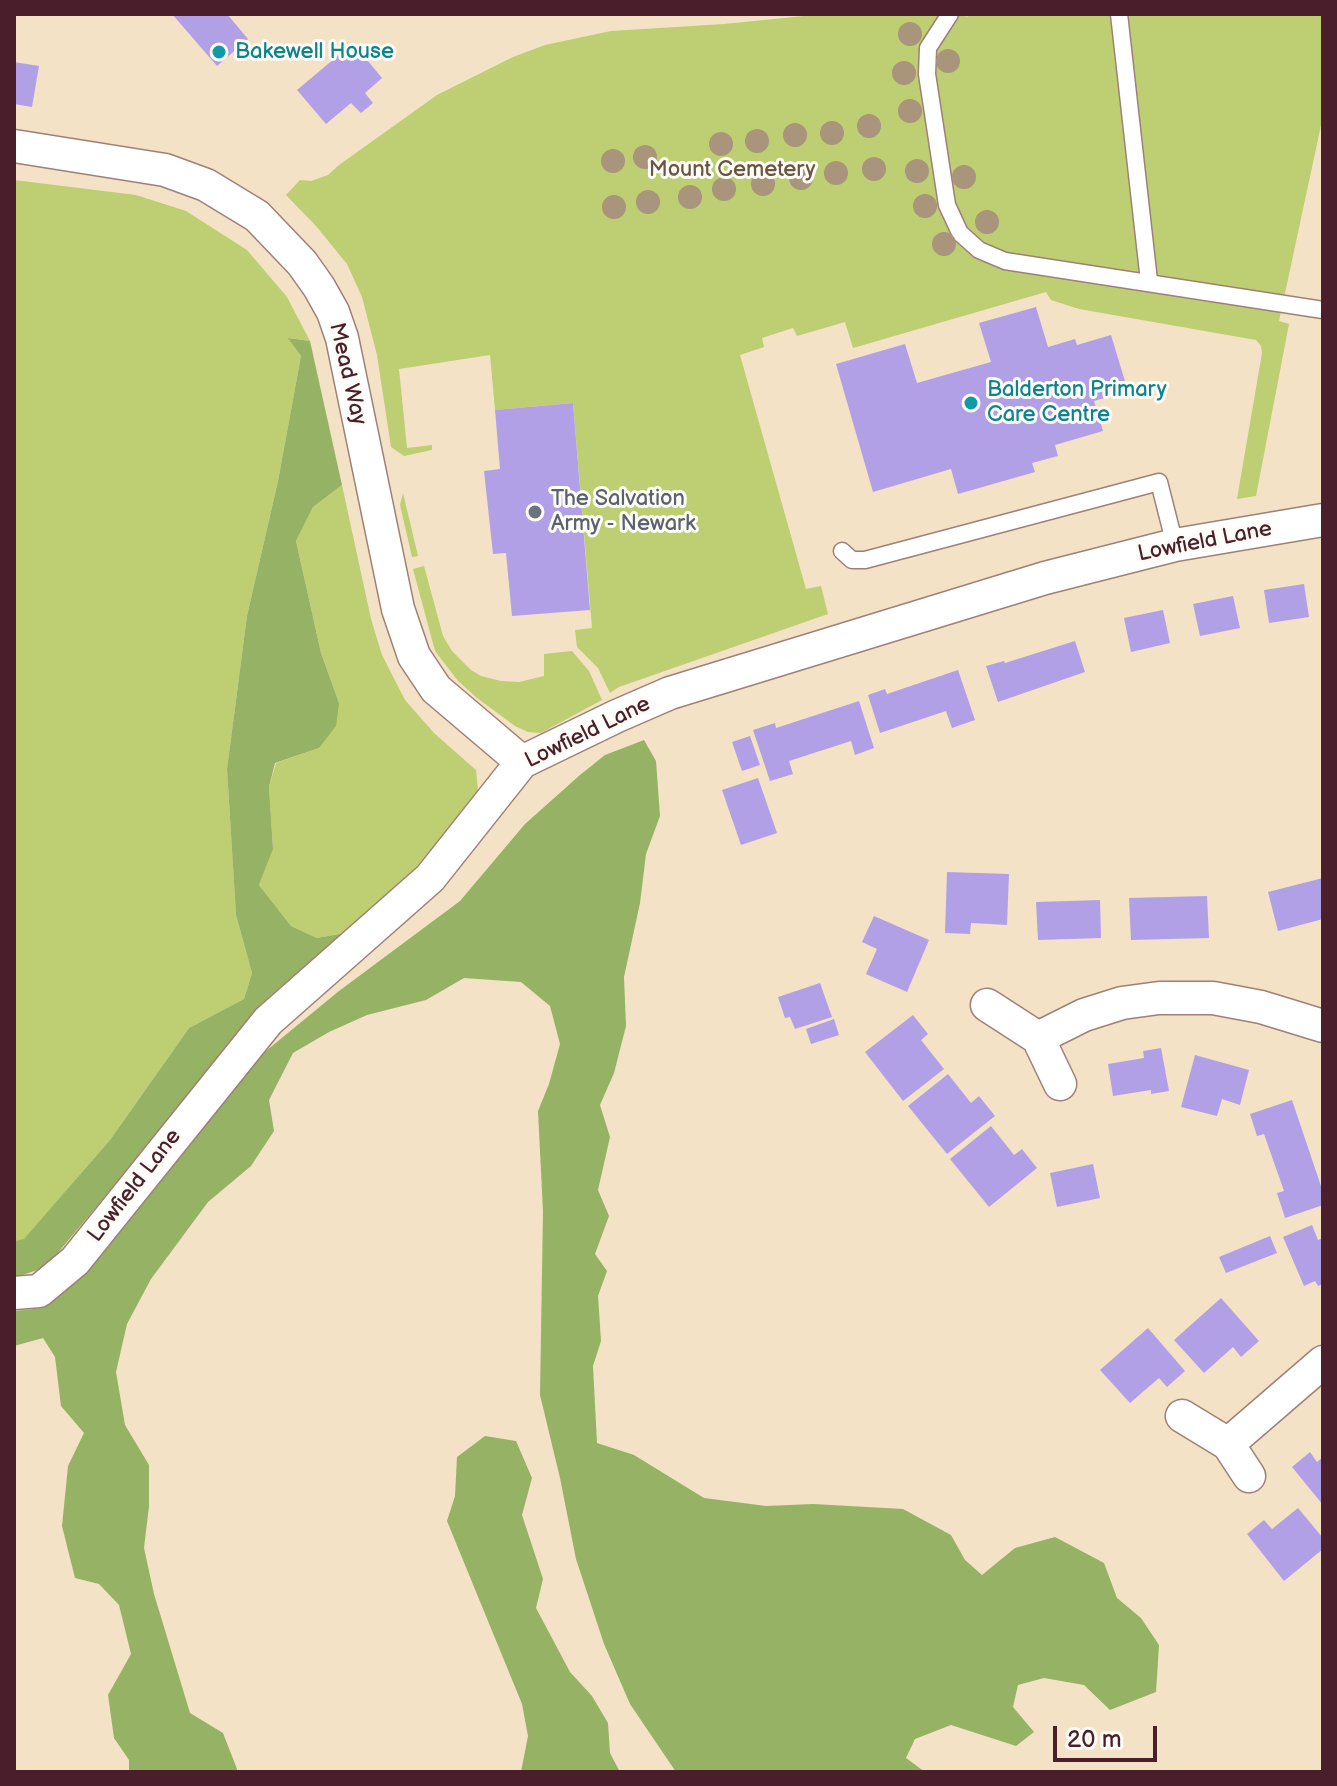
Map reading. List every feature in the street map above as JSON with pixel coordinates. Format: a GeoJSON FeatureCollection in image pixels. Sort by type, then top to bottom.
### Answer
{"type":"FeatureCollection","features":[{"type":"Feature","properties":{"kind":"street","name":"Mead Way"},"geometry":{"type":"LineString","coordinates":[[14,146],[165,170],[206,185],[257,216],[302,263],[326,299],[342,338],[398,609],[414,656],[436,689],[522,762]]}},
{"type":"Feature","properties":{"kind":"street","name":"Lowfield Lane"},"geometry":{"type":"LineString","coordinates":[[14,1293],[39,1291],[75,1261],[268,1021],[430,878],[522,762],[670,693],[1045,578],[1175,545],[1323,520]]}},
{"type":"Feature","properties":{"kind":"street"},"geometry":{"type":"LineString","coordinates":[[1038,1038],[1084,1015],[1122,1003],[1159,998],[1213,998],[1261,1007],[1323,1026]]}},
{"type":"Feature","properties":{"kind":"street"},"geometry":{"type":"LineString","coordinates":[[987,1005],[1038,1038],[1060,1084]]}},
{"type":"Feature","properties":{"kind":"street"},"geometry":{"type":"LineString","coordinates":[[1228,1444],[1323,1362]]}},
{"type":"Feature","properties":{"kind":"street"},"geometry":{"type":"LineString","coordinates":[[1182,1416],[1228,1444],[1249,1476]]}},
{"type":"Feature","properties":{"kind":"lane"},"geometry":{"type":"LineString","coordinates":[[950,14],[928,48],[927,74],[947,205],[960,233],[979,250],[1005,261],[1323,310]]}},
{"type":"Feature","properties":{"kind":"lane"},"geometry":{"type":"LineString","coordinates":[[1119,14],[1149,281]]}},
{"type":"Feature","properties":{"kind":"lane"},"geometry":{"type":"LineString","coordinates":[[842,551],[852,560],[865,560],[1159,482],[1175,545]]}},
{"type":"Feature","properties":{"kind":"green space","name":"Mount Cemetery"},"geometry":{"type":"Polygon","coordinates":[[[824,14],[963,14],[967,17],[968,14],[1323,14],[1323,116],[1279,321],[1289,324],[1256,496],[1237,499],[1262,353],[1256,340],[1079,309],[1051,300],[1046,292],[853,348],[845,322],[797,336],[793,328],[762,338],[764,347],[740,355],[806,589],[821,586],[828,614],[619,687],[610,693],[598,668],[577,647],[575,630],[592,628],[573,403],[495,410],[490,355],[399,369],[407,448],[432,445],[432,450],[404,456],[391,447],[377,355],[362,297],[347,264],[286,195],[300,180],[311,181],[328,175],[437,95],[513,57],[545,45],[611,31],[824,14]]]}},
{"type":"Feature","properties":{"kind":"green space"},"geometry":{"type":"Polygon","coordinates":[[[14,180],[136,195],[186,211],[247,250],[287,297],[310,341],[289,338],[301,356],[278,481],[247,616],[227,769],[236,915],[252,973],[244,999],[189,1028],[110,1140],[24,1240],[14,1241],[14,180]]]}},
{"type":"Feature","properties":{"kind":"green space"},"geometry":{"type":"Polygon","coordinates":[[[288,338],[310,341],[342,485],[313,507],[296,541],[321,653],[339,703],[336,726],[319,748],[275,763],[269,787],[273,849],[259,885],[291,926],[317,938],[356,931],[253,1019],[46,1267],[14,1278],[14,1241],[24,1239],[110,1140],[189,1028],[244,999],[252,973],[236,915],[227,769],[247,616],[278,481],[301,356],[288,338]]]}},
{"type":"Feature","properties":{"kind":"green space"},"geometry":{"type":"Polygon","coordinates":[[[342,485],[371,619],[382,655],[405,700],[434,733],[476,770],[478,790],[424,859],[356,931],[317,938],[291,926],[259,885],[273,848],[269,787],[276,763],[319,748],[339,703],[321,653],[296,541],[313,507],[342,485]]]}},
{"type":"Feature","properties":{"kind":"green space"},"geometry":{"type":"Polygon","coordinates":[[[403,493],[418,556],[412,557],[400,505],[403,493]]]}},
{"type":"Feature","properties":{"kind":"green space"},"geometry":{"type":"Polygon","coordinates":[[[424,566],[443,636],[452,651],[471,670],[501,681],[519,682],[544,676],[544,654],[572,651],[589,671],[602,700],[541,733],[528,732],[515,726],[477,698],[458,681],[435,651],[413,569],[424,566]]]}},
{"type":"Feature","properties":{"kind":"green space"},"geometry":{"type":"Polygon","coordinates":[[[644,740],[656,761],[660,816],[646,854],[640,903],[624,977],[626,1026],[614,1073],[600,1105],[610,1137],[598,1190],[609,1216],[595,1254],[607,1271],[598,1296],[601,1341],[593,1366],[597,1443],[634,1455],[704,1498],[766,1506],[813,1504],[903,1509],[951,1535],[965,1560],[982,1575],[1015,1548],[1055,1537],[1104,1563],[1117,1598],[1141,1618],[1159,1645],[1156,1692],[1110,1710],[1084,1685],[1044,1678],[1018,1685],[1013,1707],[1034,1732],[1016,1746],[951,1725],[915,1739],[906,1758],[925,1772],[676,1772],[630,1704],[604,1644],[576,1559],[540,1395],[543,1211],[538,1111],[560,1044],[550,1006],[521,982],[464,978],[426,1000],[367,1015],[293,1053],[269,1100],[274,1131],[251,1166],[208,1202],[151,1279],[127,1324],[116,1372],[125,1425],[149,1465],[149,1506],[144,1548],[154,1594],[190,1713],[223,1733],[237,1769],[237,1772],[129,1772],[129,1760],[114,1738],[108,1695],[131,1654],[119,1605],[99,1584],[75,1578],[62,1526],[68,1466],[84,1433],[61,1406],[55,1357],[43,1338],[14,1346],[14,1311],[42,1308],[73,1282],[255,1060],[339,991],[460,901],[525,824],[580,775],[605,755],[644,740]]]}},
{"type":"Feature","properties":{"kind":"green space"},"geometry":{"type":"Polygon","coordinates":[[[485,1436],[516,1441],[532,1478],[522,1515],[543,1579],[536,1608],[570,1672],[592,1696],[608,1723],[610,1753],[620,1772],[521,1772],[528,1736],[522,1704],[447,1521],[455,1496],[457,1457],[485,1436]]]}},
{"type":"Feature","properties":{"kind":"building","name":"Bakewell House"},"geometry":{"type":"Polygon","coordinates":[[[172,14],[227,14],[248,39],[217,66],[172,14]]]}},
{"type":"Feature","properties":{"kind":"building"},"geometry":{"type":"Polygon","coordinates":[[[353,43],[382,78],[365,93],[373,103],[361,113],[351,103],[326,124],[297,90],[353,43]]]}},
{"type":"Feature","properties":{"kind":"building"},"geometry":{"type":"Polygon","coordinates":[[[14,62],[39,66],[32,107],[14,104],[14,62]]]}},
{"type":"Feature","properties":{"kind":"building","name":"Balderton Primary Care Centre"},"geometry":{"type":"Polygon","coordinates":[[[1036,307],[1048,347],[1075,339],[1077,345],[1111,335],[1128,391],[1094,401],[1103,431],[1055,445],[1058,456],[1032,463],[1035,472],[958,494],[951,469],[873,492],[836,364],[905,344],[917,383],[991,362],[979,323],[1036,307]]]}},
{"type":"Feature","properties":{"kind":"building","name":"The Salvation Army - Newark"},"geometry":{"type":"Polygon","coordinates":[[[573,403],[590,610],[512,616],[506,553],[493,554],[484,471],[500,469],[495,410],[573,403]]]}},
{"type":"Feature","properties":{"kind":"building"},"geometry":{"type":"Polygon","coordinates":[[[1304,584],[1309,617],[1269,623],[1264,590],[1304,584]]]}},
{"type":"Feature","properties":{"kind":"building"},"geometry":{"type":"Polygon","coordinates":[[[1233,596],[1240,628],[1200,636],[1193,604],[1233,596]]]}},
{"type":"Feature","properties":{"kind":"building"},"geometry":{"type":"Polygon","coordinates":[[[1163,610],[1170,643],[1131,652],[1124,618],[1163,610]]]}},
{"type":"Feature","properties":{"kind":"building"},"geometry":{"type":"Polygon","coordinates":[[[1075,641],[1085,672],[998,702],[986,666],[1075,641]]]}},
{"type":"Feature","properties":{"kind":"building"},"geometry":{"type":"Polygon","coordinates":[[[958,670],[975,720],[952,728],[946,711],[880,733],[868,695],[885,689],[887,694],[958,670]]]}},
{"type":"Feature","properties":{"kind":"building"},"geometry":{"type":"Polygon","coordinates":[[[859,701],[874,748],[855,755],[851,741],[789,761],[793,774],[770,781],[753,730],[775,723],[776,728],[859,701]]]}},
{"type":"Feature","properties":{"kind":"building"},"geometry":{"type":"Polygon","coordinates":[[[750,736],[760,765],[742,771],[732,742],[750,736]]]}},
{"type":"Feature","properties":{"kind":"building"},"geometry":{"type":"Polygon","coordinates":[[[758,778],[777,833],[741,845],[722,790],[758,778]]]}},
{"type":"Feature","properties":{"kind":"building"},"geometry":{"type":"Polygon","coordinates":[[[947,872],[1009,874],[1007,925],[971,923],[970,934],[945,933],[947,872]]]}},
{"type":"Feature","properties":{"kind":"building"},"geometry":{"type":"Polygon","coordinates":[[[1323,878],[1323,919],[1278,931],[1268,892],[1323,878]]]}},
{"type":"Feature","properties":{"kind":"building"},"geometry":{"type":"Polygon","coordinates":[[[1207,896],[1209,938],[1131,940],[1129,898],[1207,896]]]}},
{"type":"Feature","properties":{"kind":"building"},"geometry":{"type":"Polygon","coordinates":[[[1100,900],[1101,938],[1038,940],[1036,902],[1100,900]]]}},
{"type":"Feature","properties":{"kind":"building"},"geometry":{"type":"Polygon","coordinates":[[[874,916],[929,940],[907,992],[866,974],[877,949],[862,942],[874,916]]]}},
{"type":"Feature","properties":{"kind":"building"},"geometry":{"type":"Polygon","coordinates":[[[820,983],[832,1017],[795,1029],[790,1017],[785,1018],[778,997],[820,983]]]}},
{"type":"Feature","properties":{"kind":"building"},"geometry":{"type":"Polygon","coordinates":[[[913,1015],[928,1034],[921,1040],[944,1069],[903,1101],[865,1052],[913,1015]]]}},
{"type":"Feature","properties":{"kind":"building"},"geometry":{"type":"Polygon","coordinates":[[[834,1019],[839,1035],[811,1044],[806,1029],[834,1019]]]}},
{"type":"Feature","properties":{"kind":"building"},"geometry":{"type":"Polygon","coordinates":[[[1161,1048],[1169,1091],[1151,1094],[1151,1090],[1113,1096],[1108,1064],[1144,1058],[1143,1051],[1161,1048]]]}},
{"type":"Feature","properties":{"kind":"building"},"geometry":{"type":"Polygon","coordinates":[[[1195,1055],[1249,1070],[1240,1105],[1222,1099],[1217,1116],[1181,1107],[1195,1055]]]}},
{"type":"Feature","properties":{"kind":"building"},"geometry":{"type":"Polygon","coordinates":[[[948,1074],[971,1103],[979,1096],[995,1116],[947,1154],[908,1106],[948,1074]]]}},
{"type":"Feature","properties":{"kind":"building"},"geometry":{"type":"Polygon","coordinates":[[[1292,1100],[1323,1192],[1323,1205],[1285,1218],[1277,1193],[1284,1191],[1264,1134],[1257,1136],[1250,1114],[1292,1100]]]}},
{"type":"Feature","properties":{"kind":"building"},"geometry":{"type":"Polygon","coordinates":[[[991,1126],[1014,1155],[1022,1149],[1037,1168],[989,1207],[950,1159],[991,1126]]]}},
{"type":"Feature","properties":{"kind":"building"},"geometry":{"type":"Polygon","coordinates":[[[1093,1164],[1100,1198],[1057,1207],[1050,1173],[1093,1164]]]}},
{"type":"Feature","properties":{"kind":"building"},"geometry":{"type":"Polygon","coordinates":[[[1312,1225],[1318,1240],[1323,1238],[1323,1284],[1318,1286],[1315,1281],[1304,1286],[1283,1237],[1312,1225]]]}},
{"type":"Feature","properties":{"kind":"building"},"geometry":{"type":"Polygon","coordinates":[[[1270,1236],[1277,1253],[1226,1273],[1219,1257],[1270,1236]]]}},
{"type":"Feature","properties":{"kind":"building"},"geometry":{"type":"Polygon","coordinates":[[[1221,1298],[1259,1341],[1241,1357],[1233,1347],[1204,1373],[1174,1340],[1221,1298]]]}},
{"type":"Feature","properties":{"kind":"building"},"geometry":{"type":"Polygon","coordinates":[[[1148,1328],[1185,1371],[1167,1387],[1159,1378],[1130,1403],[1100,1370],[1148,1328]]]}},
{"type":"Feature","properties":{"kind":"building"},"geometry":{"type":"Polygon","coordinates":[[[1310,1452],[1317,1462],[1323,1457],[1323,1505],[1292,1467],[1310,1452]]]}},
{"type":"Feature","properties":{"kind":"building"},"geometry":{"type":"Polygon","coordinates":[[[1298,1508],[1323,1538],[1323,1549],[1284,1581],[1247,1534],[1264,1520],[1272,1529],[1298,1508]]]}},
{"type":"Feature","properties":{"kind":"place","name":"Bakewell House"},"geometry":{"type":"Point","coordinates":[219,52]}},
{"type":"Feature","properties":{"kind":"place","name":"Balderton Primary Care Centre"},"geometry":{"type":"Point","coordinates":[971,403]}},
{"type":"Feature","properties":{"kind":"place","name":"The Salvation Army - Newark"},"geometry":{"type":"Point","coordinates":[535,512]}}]}
